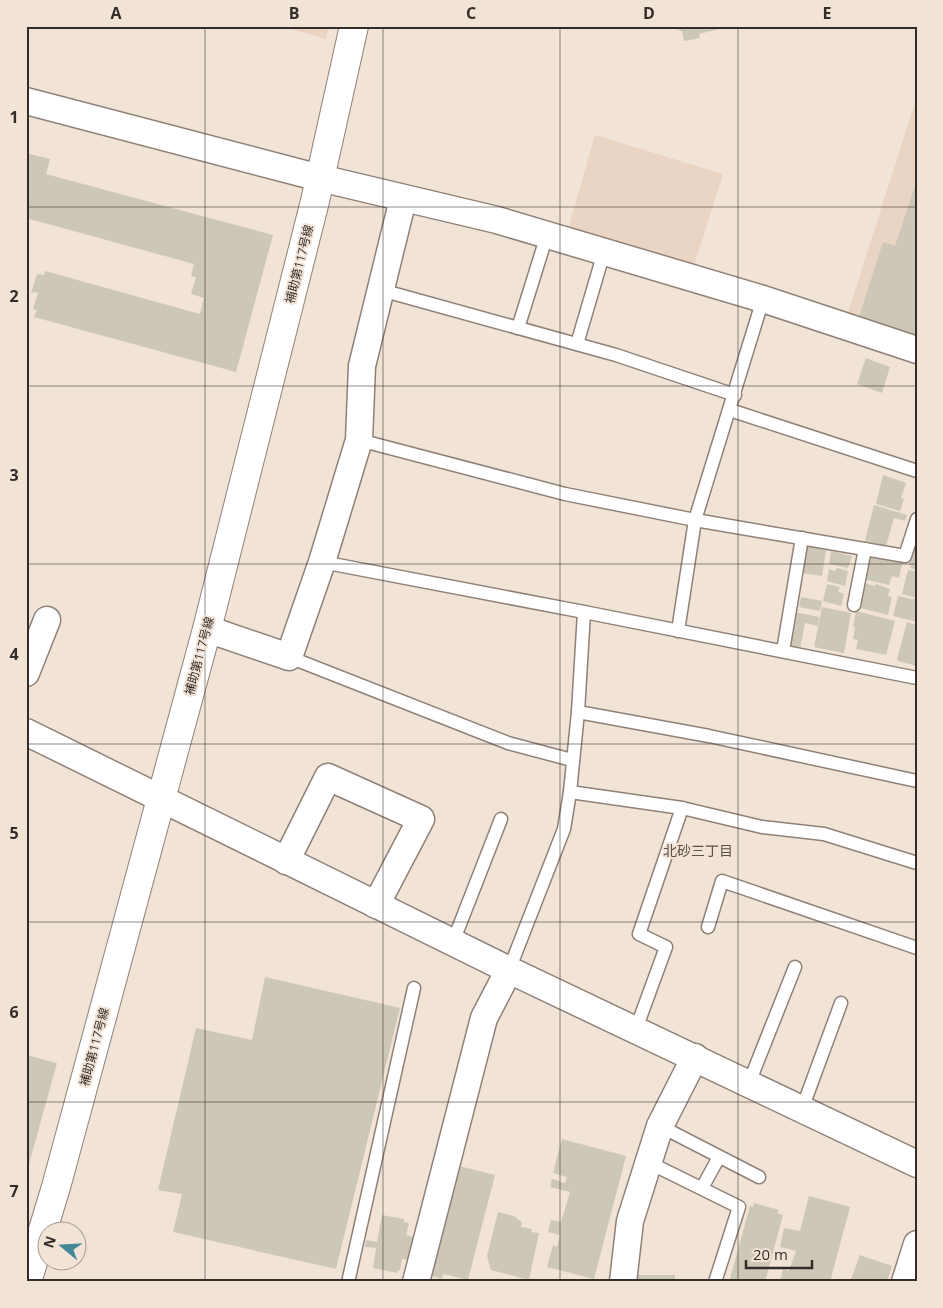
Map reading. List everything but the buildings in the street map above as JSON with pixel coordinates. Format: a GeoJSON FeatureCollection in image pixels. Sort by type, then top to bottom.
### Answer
{"type":"FeatureCollection","features":[{"type":"Feature","properties":{"kind":"street","name":"補助第117号線"},"geometry":{"type":"LineString","coordinates":[[27,1282],[56,1187],[207,629],[320,178],[354,26]]}},
{"type":"Feature","properties":{"kind":"street"},"geometry":{"type":"LineString","coordinates":[[26,101],[403,199],[497,220],[763,299],[917,350]]}},
{"type":"Feature","properties":{"kind":"street"},"geometry":{"type":"LineString","coordinates":[[207,629],[289,657],[322,562],[360,440],[362,366],[403,199]]}},
{"type":"Feature","properties":{"kind":"street"},"geometry":{"type":"LineString","coordinates":[[26,673],[47,620]]}},
{"type":"Feature","properties":{"kind":"street"},"geometry":{"type":"LineString","coordinates":[[26,732],[162,797],[286,861],[509,970],[917,1164]]}},
{"type":"Feature","properties":{"kind":"street"},"geometry":{"type":"LineString","coordinates":[[286,861],[328,777],[421,819],[376,905]]}},
{"type":"Feature","properties":{"kind":"street"},"geometry":{"type":"LineString","coordinates":[[416,1282],[484,1018],[509,970]]}},
{"type":"Feature","properties":{"kind":"street"},"geometry":{"type":"LineString","coordinates":[[623,1282],[630,1222],[660,1126],[694,1057]]}},
{"type":"Feature","properties":{"kind":"street"},"geometry":{"type":"LineString","coordinates":[[905,1282],[917,1244]]}},
{"type":"Feature","properties":{"kind":"lane"},"geometry":{"type":"LineString","coordinates":[[518,328],[547,235]]}},
{"type":"Feature","properties":{"kind":"lane"},"geometry":{"type":"LineString","coordinates":[[577,344],[604,252]]}},
{"type":"Feature","properties":{"kind":"lane"},"geometry":{"type":"LineString","coordinates":[[381,290],[616,355],[735,395]]}},
{"type":"Feature","properties":{"kind":"lane"},"geometry":{"type":"LineString","coordinates":[[678,631],[695,520],[763,299]]}},
{"type":"Feature","properties":{"kind":"lane"},"geometry":{"type":"LineString","coordinates":[[730,410],[917,471]]}},
{"type":"Feature","properties":{"kind":"lane"},"geometry":{"type":"LineString","coordinates":[[360,440],[565,494],[695,520],[905,556],[917,519]]}},
{"type":"Feature","properties":{"kind":"lane"},"geometry":{"type":"LineString","coordinates":[[783,651],[802,538]]}},
{"type":"Feature","properties":{"kind":"lane"},"geometry":{"type":"LineString","coordinates":[[854,605],[865,549]]}},
{"type":"Feature","properties":{"kind":"lane"},"geometry":{"type":"LineString","coordinates":[[322,562],[917,678]]}},
{"type":"Feature","properties":{"kind":"lane"},"geometry":{"type":"LineString","coordinates":[[509,970],[564,829],[570,792],[578,712],[584,612]]}},
{"type":"Feature","properties":{"kind":"lane"},"geometry":{"type":"LineString","coordinates":[[289,657],[508,743],[572,760]]}},
{"type":"Feature","properties":{"kind":"lane"},"geometry":{"type":"LineString","coordinates":[[578,712],[709,736],[917,781]]}},
{"type":"Feature","properties":{"kind":"lane"},"geometry":{"type":"LineString","coordinates":[[570,792],[682,808],[762,827],[824,834],[917,863]]}},
{"type":"Feature","properties":{"kind":"lane"},"geometry":{"type":"LineString","coordinates":[[636,1029],[666,947],[639,934],[682,808]]}},
{"type":"Feature","properties":{"kind":"lane"},"geometry":{"type":"LineString","coordinates":[[453,942],[501,819]]}},
{"type":"Feature","properties":{"kind":"lane"},"geometry":{"type":"LineString","coordinates":[[708,927],[722,881],[917,948]]}},
{"type":"Feature","properties":{"kind":"lane"},"geometry":{"type":"LineString","coordinates":[[749,1083],[795,966]]}},
{"type":"Feature","properties":{"kind":"lane"},"geometry":{"type":"LineString","coordinates":[[349,1278],[414,988]]}},
{"type":"Feature","properties":{"kind":"lane"},"geometry":{"type":"LineString","coordinates":[[802,1109],[841,1003]]}},
{"type":"Feature","properties":{"kind":"lane"},"geometry":{"type":"LineString","coordinates":[[660,1126],[759,1177]]}},
{"type":"Feature","properties":{"kind":"lane"},"geometry":{"type":"LineString","coordinates":[[702,1188],[719,1156]]}},
{"type":"Feature","properties":{"kind":"lane"},"geometry":{"type":"LineString","coordinates":[[660,1168],[739,1207],[715,1282]]}},
{"type":"Feature","properties":{"kind":"shaded area"},"geometry":{"type":"Polygon","coordinates":[[[280,26],[329,26],[326,39],[280,26]]]}},
{"type":"Feature","properties":{"kind":"shaded area"},"geometry":{"type":"Polygon","coordinates":[[[917,96],[917,341],[846,319],[917,96]]]}},
{"type":"Feature","properties":{"kind":"shaded area"},"geometry":{"type":"Polygon","coordinates":[[[595,135],[723,174],[692,272],[567,233],[595,135]]]}},
{"type":"Feature","properties":{"kind":"district","name":"北砂三丁目"},"geometry":{"type":"Point","coordinates":[698,850]}}]}
